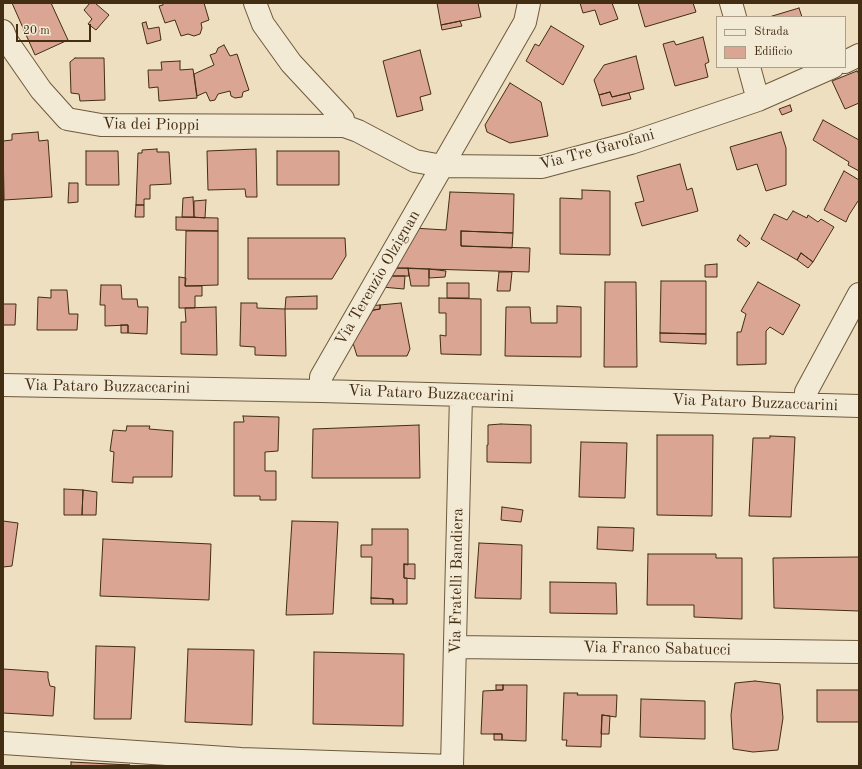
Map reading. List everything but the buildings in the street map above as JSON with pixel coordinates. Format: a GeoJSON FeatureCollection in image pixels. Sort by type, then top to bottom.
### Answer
{"type":"FeatureCollection","features":[{"type":"Feature","properties":{"kind":"street"},"geometry":{"type":"LineString","coordinates":[[255,3],[263,24],[291,63],[343,120],[344,126]]}},
{"type":"Feature","properties":{"kind":"street","name":"Via Terenzio Olzignan"},"geometry":{"type":"LineString","coordinates":[[321,391],[321,376],[525,22],[529,3]]}},
{"type":"Feature","properties":{"kind":"street"},"geometry":{"type":"LineString","coordinates":[[730,3],[734,16]]}},
{"type":"Feature","properties":{"kind":"street","name":"Via dei Pioppi"},"geometry":{"type":"LineString","coordinates":[[3,31],[7,41],[41,90],[66,119],[101,125],[344,126]]}},
{"type":"Feature","properties":{"kind":"street"},"geometry":{"type":"LineString","coordinates":[[846,62],[859,55]]}},
{"type":"Feature","properties":{"kind":"street"},"geometry":{"type":"LineString","coordinates":[[749,68],[758,100]]}},
{"type":"Feature","properties":{"kind":"street","name":"Via Tre Garofani"},"geometry":{"type":"LineString","coordinates":[[344,126],[358,131],[415,161],[442,166],[542,167],[631,143],[758,100],[831,68]]}},
{"type":"Feature","properties":{"kind":"street"},"geometry":{"type":"LineString","coordinates":[[805,404],[806,392],[859,294]]}},
{"type":"Feature","properties":{"kind":"street","name":"Via Pataro Buzzaccarini"},"geometry":{"type":"LineString","coordinates":[[3,385],[321,391],[859,406]]}},
{"type":"Feature","properties":{"kind":"street","name":"Via Fratelli Bandiera"},"geometry":{"type":"LineString","coordinates":[[452,766],[461,395]]}},
{"type":"Feature","properties":{"kind":"street","name":"Via Franco Sabatucci"},"geometry":{"type":"LineString","coordinates":[[455,647],[859,652]]}},
{"type":"Feature","properties":{"kind":"street"},"geometry":{"type":"LineString","coordinates":[[3,742],[240,762],[452,766]]}}]}
